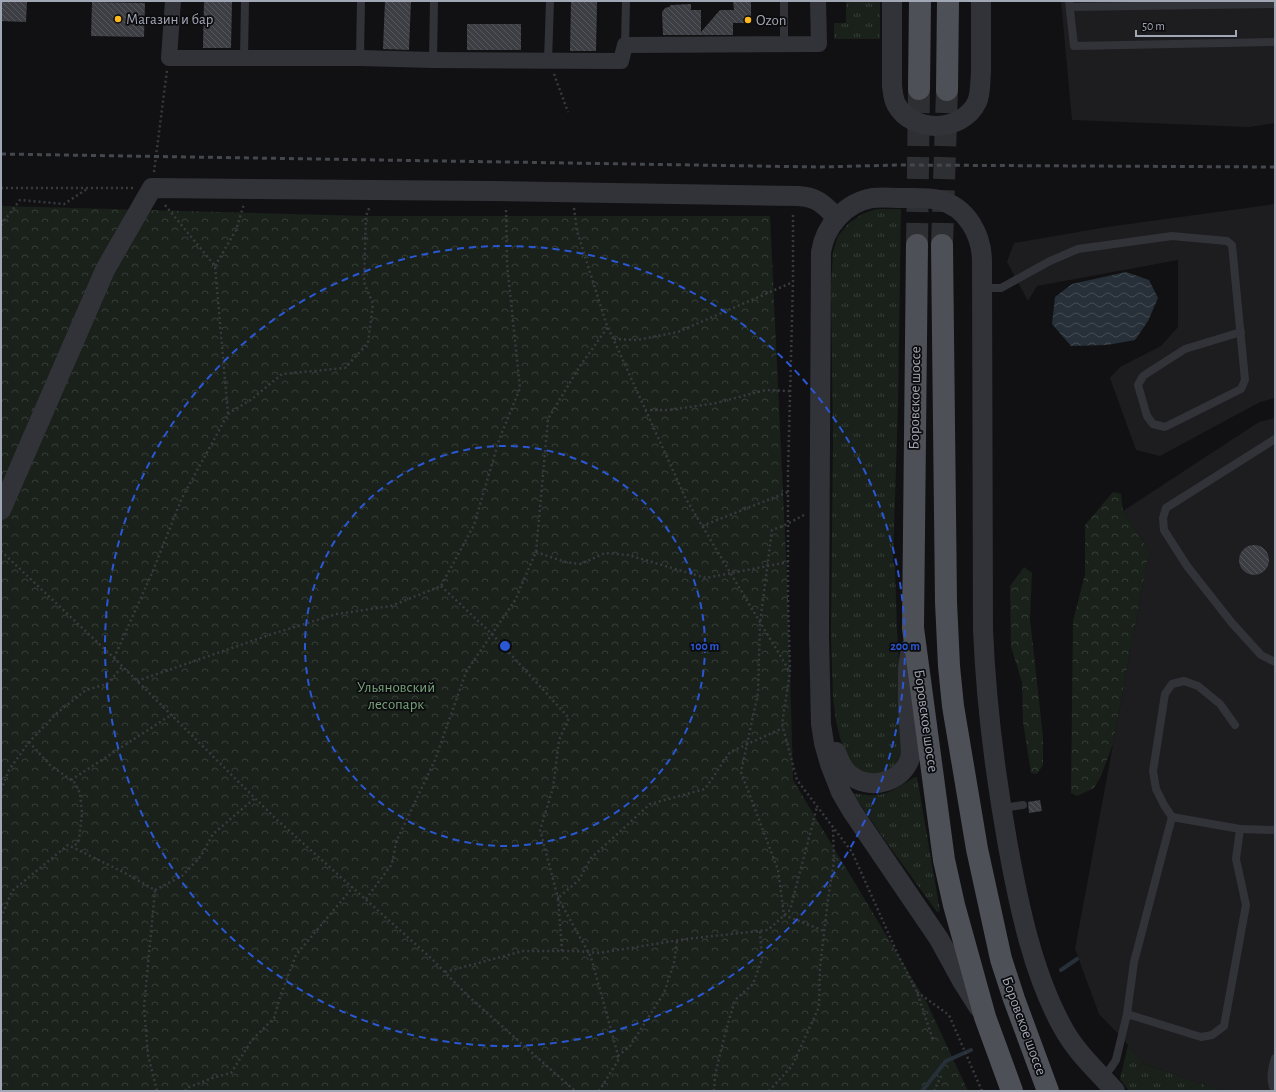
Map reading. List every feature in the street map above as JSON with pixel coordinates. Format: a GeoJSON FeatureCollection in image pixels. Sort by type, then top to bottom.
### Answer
{"type":"FeatureCollection","features":[{"type":"Feature","properties":{"kind":"main road"},"geometry":{"type":"LineString","coordinates":[[919,89],[920,1]]}},
{"type":"Feature","properties":{"kind":"main road"},"geometry":{"type":"LineString","coordinates":[[947,90],[948,1]]}},
{"type":"Feature","properties":{"kind":"main road","name":"Боровское шоссе"},"geometry":{"type":"LineString","coordinates":[[917,244],[913,628],[944,860],[954,905],[984,1017],[1012,1091]]}},
{"type":"Feature","properties":{"kind":"main road","name":"Боровское шоссе"},"geometry":{"type":"LineString","coordinates":[[942,245],[946,602],[949,666],[953,706],[977,849],[1001,959],[1048,1091]]}},
{"type":"Feature","properties":{"kind":"street"},"geometry":{"type":"LineString","coordinates":[[173,1],[169,58],[360,58],[548,61],[621,61],[625,45],[819,44],[818,1]]}},
{"type":"Feature","properties":{"kind":"street"},"geometry":{"type":"LineString","coordinates":[[892,1],[892,86],[894,98],[899,109],[910,120],[933,126],[948,125],[958,122],[973,108],[979,97],[981,65],[981,1]]}},
{"type":"Feature","properties":{"kind":"street"},"geometry":{"type":"LineString","coordinates":[[1,510],[105,270],[152,188],[505,191],[807,196],[817,199],[838,218]]}},
{"type":"Feature","properties":{"kind":"street"},"geometry":{"type":"LineString","coordinates":[[984,1017],[939,939],[860,824],[841,792],[830,764],[824,743],[821,724],[819,636],[821,453],[820,260],[823,242],[830,227],[844,211],[853,205],[870,199],[930,198],[948,203],[969,220],[977,235],[982,251],[983,629],[985,677],[992,746],[1001,808],[1016,891],[1040,976],[1066,1034],[1074,1046],[1108,1084]]}},
{"type":"Feature","properties":{"kind":"street"},"geometry":{"type":"LineString","coordinates":[[821,704],[827,728],[840,763],[849,775],[861,782],[878,784],[899,774],[907,765],[911,754],[908,704],[908,668],[913,628]]}},
{"type":"Feature","properties":{"kind":"lane"},"geometry":{"type":"LineString","coordinates":[[244,58],[245,1]]}},
{"type":"Feature","properties":{"kind":"lane"},"geometry":{"type":"LineString","coordinates":[[360,58],[362,1]]}},
{"type":"Feature","properties":{"kind":"lane"},"geometry":{"type":"LineString","coordinates":[[433,60],[434,1]]}},
{"type":"Feature","properties":{"kind":"lane"},"geometry":{"type":"LineString","coordinates":[[548,61],[550,1]]}},
{"type":"Feature","properties":{"kind":"lane"},"geometry":{"type":"LineString","coordinates":[[625,45],[626,1]]}},
{"type":"Feature","properties":{"kind":"lane"},"geometry":{"type":"LineString","coordinates":[[784,1],[784,44]]}},
{"type":"Feature","properties":{"kind":"lane"},"geometry":{"type":"LineString","coordinates":[[1275,4],[1070,4],[1074,46],[1275,42]]}},
{"type":"Feature","properties":{"kind":"lane"},"geometry":{"type":"LineString","coordinates":[[982,288],[1001,288],[1050,261],[1078,249],[1172,236],[1227,241],[1232,245],[1241,332],[1245,380],[1241,389],[1165,427],[1153,424],[1147,416],[1138,385],[1143,376],[1185,349],[1241,332]]}},
{"type":"Feature","properties":{"kind":"lane"},"geometry":{"type":"LineString","coordinates":[[1275,439],[1166,508],[1163,518],[1164,530],[1187,566],[1218,606],[1261,656],[1275,662]]}},
{"type":"Feature","properties":{"kind":"lane"},"geometry":{"type":"LineString","coordinates":[[1235,725],[1220,704],[1198,686],[1184,682],[1172,684],[1165,694],[1153,771],[1156,789],[1172,817],[1240,829],[1275,830]]}},
{"type":"Feature","properties":{"kind":"lane"},"geometry":{"type":"LineString","coordinates":[[1001,808],[1023,805]]}},
{"type":"Feature","properties":{"kind":"lane"},"geometry":{"type":"LineString","coordinates":[[1108,1084],[1110,1069],[1116,1060],[1127,1014],[1134,962],[1172,817]]}},
{"type":"Feature","properties":{"kind":"lane"},"geometry":{"type":"LineString","coordinates":[[1127,1014],[1201,1037],[1212,1035],[1224,1026],[1246,905],[1236,858],[1240,829]]}},
{"type":"Feature","properties":{"kind":"lane"},"geometry":{"type":"LineString","coordinates":[[1275,1058],[1272,1068],[1273,1087],[1275,1090]]}},
{"type":"Feature","properties":{"kind":"path"},"geometry":{"type":"LineString","coordinates":[[169,58],[152,188],[215,266],[228,414]]}},
{"type":"Feature","properties":{"kind":"path"},"geometry":{"type":"LineString","coordinates":[[548,61],[568,112]]}},
{"type":"Feature","properties":{"kind":"path"},"geometry":{"type":"LineString","coordinates":[[1,188],[152,188]]}},
{"type":"Feature","properties":{"kind":"path"},"geometry":{"type":"LineString","coordinates":[[1,225],[20,200],[64,204],[87,188]]}},
{"type":"Feature","properties":{"kind":"path"},"geometry":{"type":"LineString","coordinates":[[215,266],[236,230],[248,189]]}},
{"type":"Feature","properties":{"kind":"path"},"geometry":{"type":"LineString","coordinates":[[114,658],[152,573],[182,498],[228,414],[252,399],[282,374],[345,368],[368,343],[373,304],[364,282],[366,216],[374,190]]}},
{"type":"Feature","properties":{"kind":"path"},"geometry":{"type":"LineString","coordinates":[[136,681],[265,636],[337,614],[391,606],[442,586],[474,525],[499,440],[520,388],[507,264],[505,191]]}},
{"type":"Feature","properties":{"kind":"path"},"geometry":{"type":"LineString","coordinates":[[571,192],[577,231],[608,327],[645,410],[686,499],[790,672]]}},
{"type":"Feature","properties":{"kind":"path"},"geometry":{"type":"LineString","coordinates":[[614,339],[637,340],[678,332],[793,282]]}},
{"type":"Feature","properties":{"kind":"path"},"geometry":{"type":"LineString","coordinates":[[366,899],[392,864],[396,842],[435,760],[466,672],[516,599],[536,552],[548,419],[580,366],[608,327]]}},
{"type":"Feature","properties":{"kind":"path"},"geometry":{"type":"LineString","coordinates":[[645,410],[669,410],[716,403],[766,390],[790,392]]}},
{"type":"Feature","properties":{"kind":"path"},"geometry":{"type":"LineString","coordinates":[[702,526],[788,492]]}},
{"type":"Feature","properties":{"kind":"path"},"geometry":{"type":"LineString","coordinates":[[784,915],[778,870],[741,772],[758,693],[760,623],[772,530],[806,514]]}},
{"type":"Feature","properties":{"kind":"path"},"geometry":{"type":"LineString","coordinates":[[1,551],[114,658],[255,798],[432,959],[468,996],[575,1091]]}},
{"type":"Feature","properties":{"kind":"path"},"geometry":{"type":"LineString","coordinates":[[536,552],[564,562],[581,564],[605,553],[628,555],[706,578],[788,562]]}},
{"type":"Feature","properties":{"kind":"path"},"geometry":{"type":"LineString","coordinates":[[442,586],[492,635],[569,718],[559,740],[553,788],[540,830],[558,898],[562,951]]}},
{"type":"Feature","properties":{"kind":"path"},"geometry":{"type":"LineString","coordinates":[[1,790],[9,770],[29,742],[57,713],[86,690],[108,684],[122,667]]}},
{"type":"Feature","properties":{"kind":"path"},"geometry":{"type":"LineString","coordinates":[[71,780],[171,715]]}},
{"type":"Feature","properties":{"kind":"path"},"geometry":{"type":"LineString","coordinates":[[558,898],[579,880],[591,858],[650,804],[705,788],[730,752],[783,728]]}},
{"type":"Feature","properties":{"kind":"path"},"geometry":{"type":"LineString","coordinates":[[29,742],[50,765],[74,782],[80,793],[82,814],[79,840],[73,848]]}},
{"type":"Feature","properties":{"kind":"path"},"geometry":{"type":"LineString","coordinates":[[155,890],[182,876],[201,856],[213,834],[255,798]]}},
{"type":"Feature","properties":{"kind":"path"},"geometry":{"type":"LineString","coordinates":[[444,972],[523,951],[599,953],[677,941],[768,930],[790,910],[817,807]]}},
{"type":"Feature","properties":{"kind":"path"},"geometry":{"type":"LineString","coordinates":[[769,1091],[792,1066],[819,1007],[820,966],[834,861],[833,827]]}},
{"type":"Feature","properties":{"kind":"path"},"geometry":{"type":"LineString","coordinates":[[1,918],[12,891],[68,846],[123,872],[155,890]]}},
{"type":"Feature","properties":{"kind":"path"},"geometry":{"type":"LineString","coordinates":[[185,1091],[187,1088],[201,1082],[231,1073],[252,1040],[274,1018],[281,994],[296,955],[353,888]]}},
{"type":"Feature","properties":{"kind":"path"},"geometry":{"type":"LineString","coordinates":[[155,890],[144,1007],[148,1055],[157,1091]]}},
{"type":"Feature","properties":{"kind":"path"},"geometry":{"type":"LineString","coordinates":[[558,898],[591,957],[619,1059],[599,1091]]}},
{"type":"Feature","properties":{"kind":"path"},"geometry":{"type":"LineString","coordinates":[[784,915],[824,931]]}},
{"type":"Feature","properties":{"kind":"path"},"geometry":{"type":"LineString","coordinates":[[714,1091],[715,1075],[735,1000],[753,984],[762,959],[760,931]]}},
{"type":"Feature","properties":{"kind":"path"},"geometry":{"type":"LineString","coordinates":[[618,1056],[630,1046],[664,993],[674,963],[677,941]]}},
{"type":"Feature","properties":{"kind":"path"},"geometry":{"type":"LineString","coordinates":[[917,992],[949,1015],[982,1091]]}},
{"type":"Feature","properties":{"kind":"path"},"geometry":{"type":"LineString","coordinates":[[934,1091],[941,1076]]}},
{"type":"Feature","properties":{"kind":"shaded area"},"geometry":{"type":"Polygon","coordinates":[[[1061,1],[1275,1],[1275,123],[1249,127],[1072,120],[1061,1]]]}},
{"type":"Feature","properties":{"kind":"shaded area"},"geometry":{"type":"Polygon","coordinates":[[[1275,204],[1275,398],[1260,402],[1160,456],[1136,450],[1110,378],[1120,367],[1161,346],[1178,327],[1178,260],[1037,286],[1028,301],[1007,262],[1014,243],[1107,227],[1275,204]]]}},
{"type":"Feature","properties":{"kind":"shaded area"},"geometry":{"type":"Polygon","coordinates":[[[1275,418],[1275,1091],[1227,1091],[1144,1064],[1099,1014],[1075,949],[1148,557],[1151,554],[1123,511],[1259,422],[1275,418]]]}},
{"type":"Feature","properties":{"kind":"green space"},"geometry":{"type":"Polygon","coordinates":[[[846,1],[880,1],[880,39],[834,39],[834,23],[846,23],[846,1]]]}},
{"type":"Feature","properties":{"kind":"green space","name":"Ульяновский лесопарк"},"geometry":{"type":"Polygon","coordinates":[[[1,206],[366,216],[770,216],[788,598],[793,780],[927,1003],[968,1091],[1,1091],[1,206]]]}},
{"type":"Feature","properties":{"kind":"green space"},"geometry":{"type":"Polygon","coordinates":[[[876,209],[901,209],[898,405],[893,562],[895,567],[897,630],[905,748],[894,767],[877,776],[853,768],[844,753],[836,721],[833,698],[831,635],[833,442],[831,287],[833,252],[838,236],[849,223],[862,214],[876,209]]]}},
{"type":"Feature","properties":{"kind":"green space"},"geometry":{"type":"Polygon","coordinates":[[[1113,492],[1121,494],[1123,511],[1151,554],[1148,557],[1113,744],[1101,776],[1094,788],[1077,796],[1071,793],[1073,621],[1085,574],[1085,525],[1113,492]]]}},
{"type":"Feature","properties":{"kind":"green space"},"geometry":{"type":"Polygon","coordinates":[[[1024,567],[1032,573],[1030,619],[1043,737],[1043,765],[1037,774],[1031,773],[1023,722],[1022,682],[1011,647],[1010,586],[1024,567]]]}},
{"type":"Feature","properties":{"kind":"green space"},"geometry":{"type":"Polygon","coordinates":[[[917,777],[940,911],[937,912],[884,839],[853,793],[880,795],[899,787],[917,777]]]}},
{"type":"Feature","properties":{"kind":"green space"},"geometry":{"type":"Polygon","coordinates":[[[1128,1045],[1144,1064],[1205,1085],[1203,1091],[1129,1091],[1120,1079],[1128,1045]]]}},
{"type":"Feature","properties":{"kind":"green space"},"geometry":{"type":"Polygon","coordinates":[[[1205,1085],[1227,1091],[1203,1091],[1205,1085]]]}},
{"type":"Feature","properties":{"kind":"water"},"geometry":{"type":"Polygon","coordinates":[[[1126,272],[1149,280],[1158,298],[1148,321],[1135,340],[1107,345],[1071,346],[1052,324],[1055,297],[1072,284],[1126,272]]]}},
{"type":"Feature","properties":{"kind":"building"},"geometry":{"type":"Polygon","coordinates":[[[1,1],[27,1],[26,22],[1,21],[1,1]]]}},
{"type":"Feature","properties":{"kind":"building"},"geometry":{"type":"Polygon","coordinates":[[[204,1],[232,1],[231,48],[203,48],[204,1]]]}},
{"type":"Feature","properties":{"kind":"building"},"geometry":{"type":"Polygon","coordinates":[[[385,1],[411,1],[409,50],[383,49],[385,1]]]}},
{"type":"Feature","properties":{"kind":"building"},"geometry":{"type":"Polygon","coordinates":[[[571,1],[597,1],[596,51],[570,51],[571,1]]]}},
{"type":"Feature","properties":{"kind":"building"},"geometry":{"type":"Polygon","coordinates":[[[733,1],[751,1],[751,23],[733,23],[733,35],[663,35],[662,12],[665,8],[671,5],[691,4],[691,10],[701,10],[701,32],[720,10],[734,10],[733,1]]]}},
{"type":"Feature","properties":{"kind":"building","name":"Магазин и бар"},"geometry":{"type":"Polygon","coordinates":[[[92,2],[145,3],[144,37],[91,36],[92,2]]]}},
{"type":"Feature","properties":{"kind":"building"},"geometry":{"type":"Polygon","coordinates":[[[467,24],[521,24],[521,50],[467,50],[467,24]]]}},
{"type":"Feature","properties":{"kind":"building"},"geometry":{"type":"Polygon","coordinates":[[[1254,545],[1260,546],[1268,554],[1268,566],[1260,574],[1254,575],[1248,574],[1240,566],[1239,560],[1240,554],[1248,546],[1254,545]]]}},
{"type":"Feature","properties":{"kind":"building"},"geometry":{"type":"Polygon","coordinates":[[[1040,800],[1042,811],[1029,813],[1028,802],[1040,800]]]}},
{"type":"Feature","properties":{"kind":"waterway"},"geometry":{"type":"LineString","coordinates":[[1061,970],[1077,959]]}},
{"type":"Feature","properties":{"kind":"waterway"},"geometry":{"type":"LineString","coordinates":[[922,1091],[946,1061],[971,1050]]}},
{"type":"Feature","properties":{"kind":"tunnel"},"geometry":{"type":"LineString","coordinates":[[917,245],[919,89]]}},
{"type":"Feature","properties":{"kind":"tunnel"},"geometry":{"type":"LineString","coordinates":[[942,245],[947,90]]}},
{"type":"Feature","properties":{"kind":"railway"},"geometry":{"type":"LineString","coordinates":[[1,154],[819,167],[899,165],[1275,167]]}},
{"type":"Feature","properties":{"kind":"place","name":"Магазин и бар"},"geometry":{"type":"Point","coordinates":[118,19]}},
{"type":"Feature","properties":{"kind":"place","name":"Ozon"},"geometry":{"type":"Point","coordinates":[748,20]}}]}
